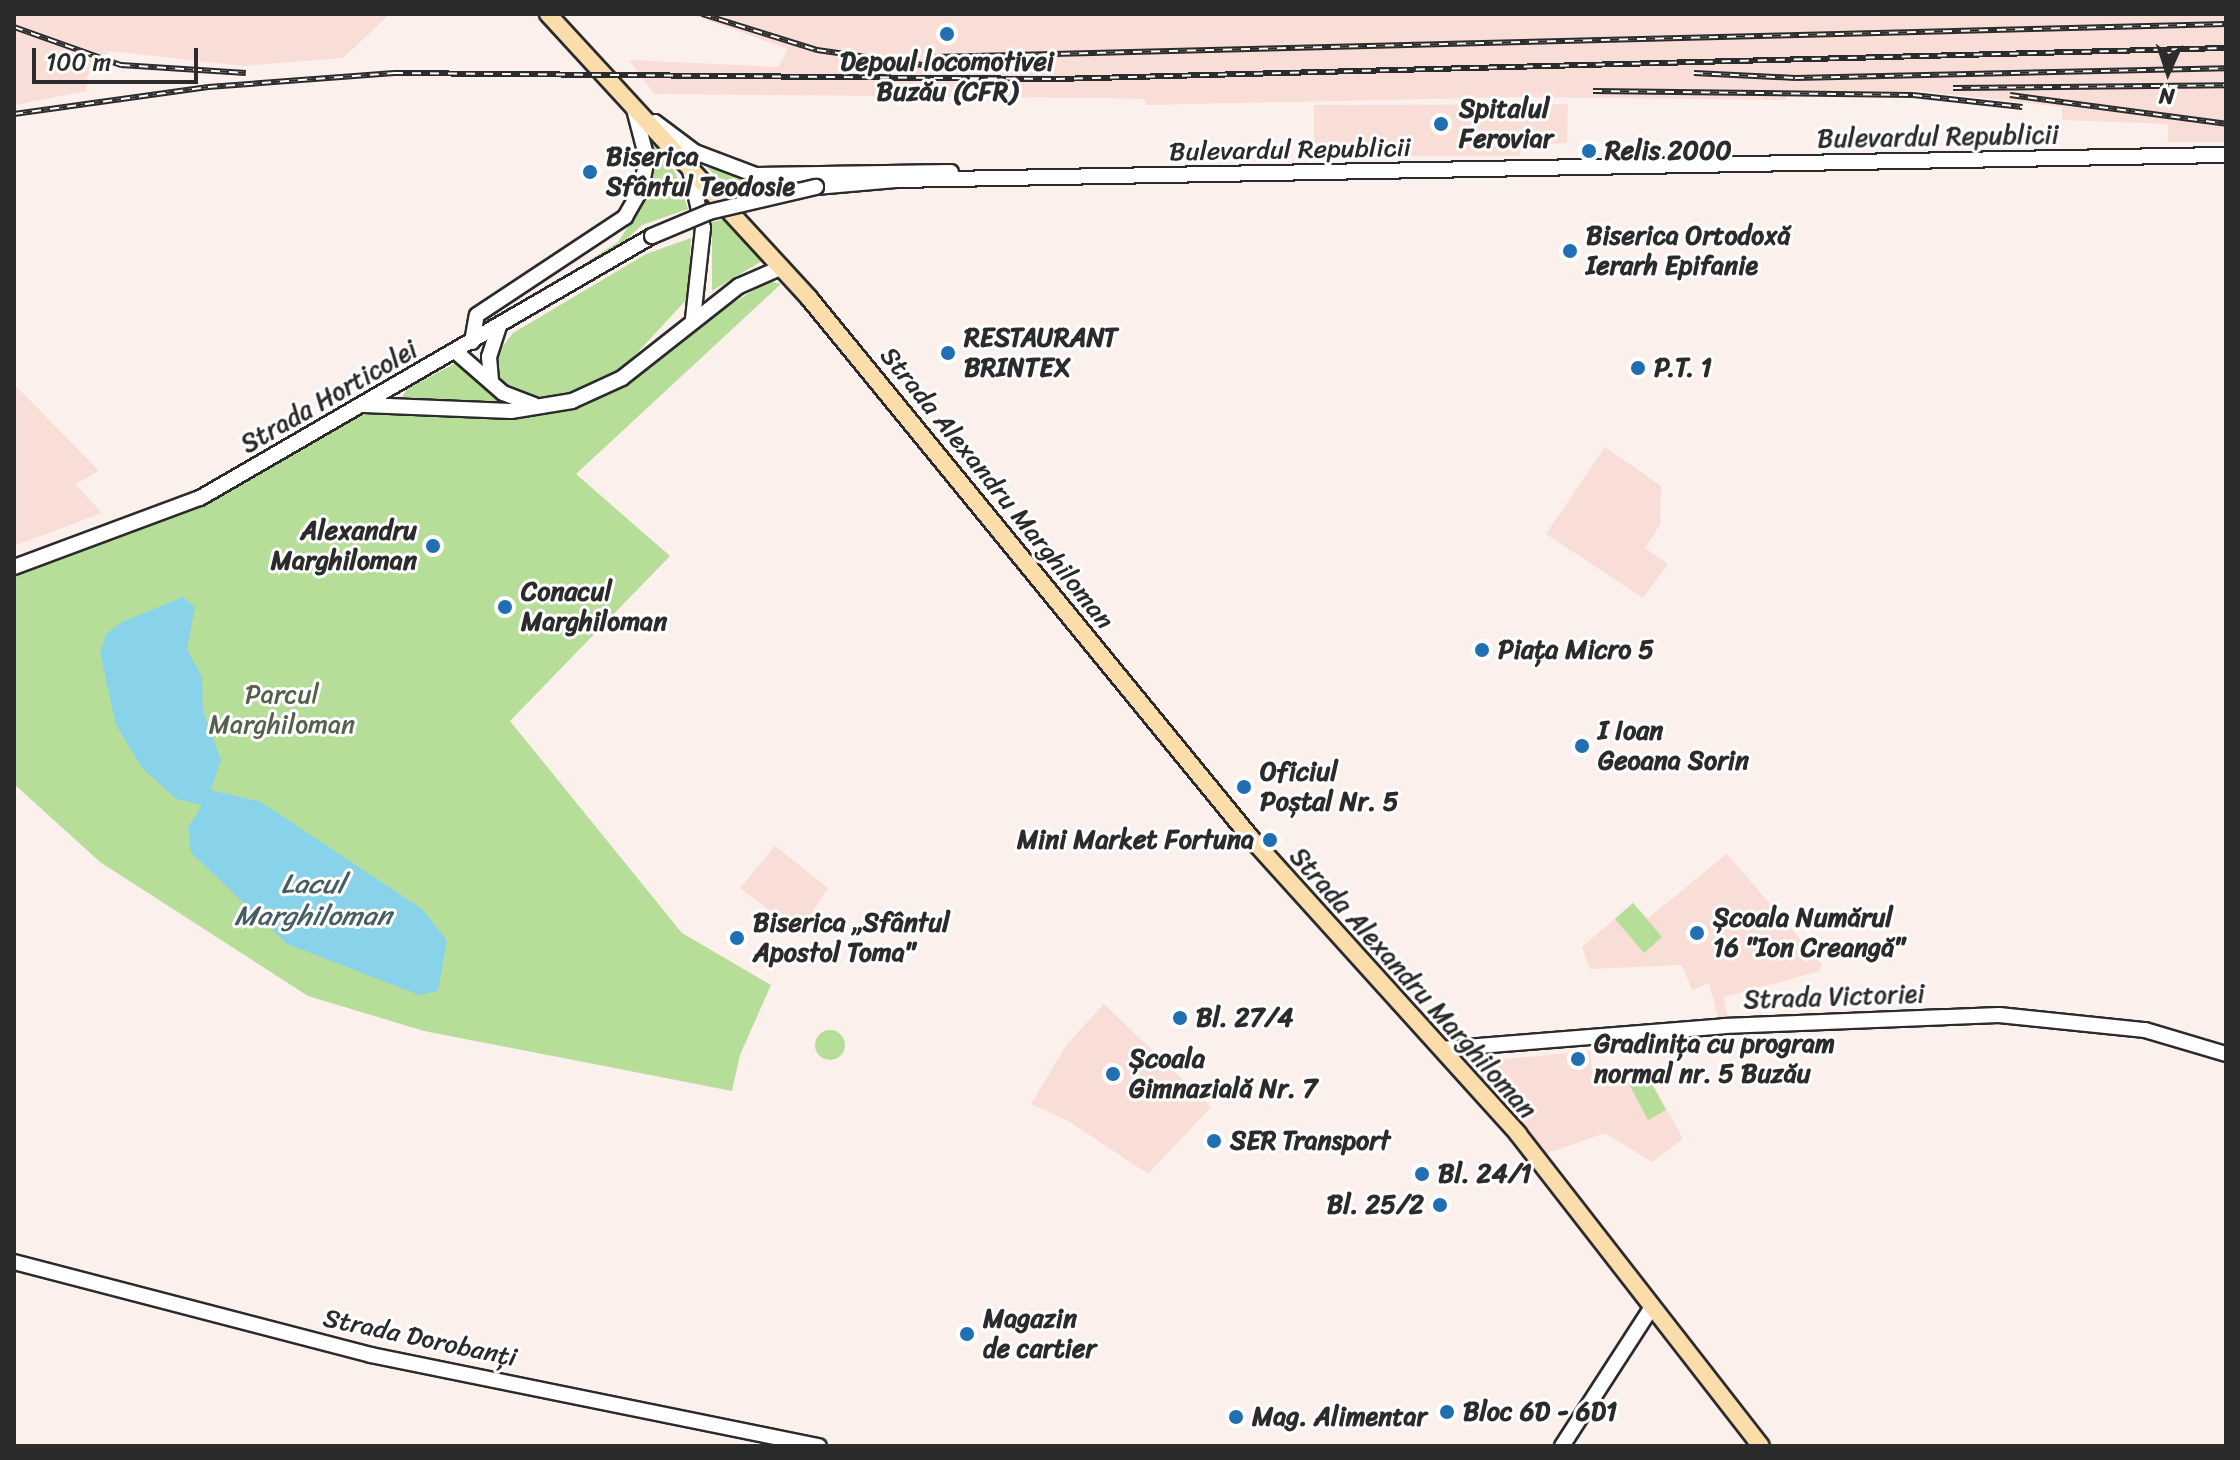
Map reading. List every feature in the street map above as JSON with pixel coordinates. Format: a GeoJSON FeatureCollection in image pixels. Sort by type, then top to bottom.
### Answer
{"type":"FeatureCollection","features":[{"type":"Feature","properties":{"kind":"main road","name":"Strada Alexandru Marghiloman"},"geometry":{"type":"LineString","coordinates":[[548,14],[647,118],[809,298],[1250,837],[1518,1134],[1761,1446]]}},
{"type":"Feature","properties":{"kind":"main road"},"geometry":{"type":"LineString","coordinates":[[631,101],[695,152],[745,173],[911,168],[991,179]]}},
{"type":"Feature","properties":{"kind":"main road"},"geometry":{"type":"LineString","coordinates":[[472,342],[477,315],[612,230],[632,208],[647,159],[631,101]]}},
{"type":"Feature","properties":{"kind":"main road","name":"Bulevardul Republicii"},"geometry":{"type":"LineString","coordinates":[[652,236],[718,210],[816,187],[991,179],[2226,155]]}},
{"type":"Feature","properties":{"kind":"main road"},"geometry":{"type":"LineString","coordinates":[[688,163],[703,228],[693,319]]}},
{"type":"Feature","properties":{"kind":"main road","name":"Strada Horticolei"},"geometry":{"type":"LineString","coordinates":[[14,567],[200,498],[652,236]]}},
{"type":"Feature","properties":{"kind":"main road"},"geometry":{"type":"LineString","coordinates":[[360,405],[542,407],[600,391],[739,286],[782,267]]}},
{"type":"Feature","properties":{"kind":"main road"},"geometry":{"type":"LineString","coordinates":[[491,380],[489,357],[500,326]]}},
{"type":"Feature","properties":{"kind":"main road"},"geometry":{"type":"LineString","coordinates":[[456,352],[503,393],[542,407]]}},
{"type":"Feature","properties":{"kind":"main road"},"geometry":{"type":"LineString","coordinates":[[396,386],[396,400],[417,407]]}},
{"type":"Feature","properties":{"kind":"main road","name":"Strada Victoriei"},"geometry":{"type":"LineString","coordinates":[[1441,1049],[1770,1024],[1999,1015],[2145,1030],[2226,1054]]}},
{"type":"Feature","properties":{"kind":"main road","name":"Strada Dorobanți"},"geometry":{"type":"LineString","coordinates":[[14,1262],[371,1355],[819,1446]]}},
{"type":"Feature","properties":{"kind":"main road"},"geometry":{"type":"LineString","coordinates":[[1562,1446],[1652,1307]]}},
{"type":"Feature","properties":{"kind":"shaded area"},"geometry":{"type":"Polygon","coordinates":[[[14,14],[390,14],[343,58],[243,66],[109,51],[87,76],[87,91],[14,105],[14,14]]]}},
{"type":"Feature","properties":{"kind":"shaded area"},"geometry":{"type":"Polygon","coordinates":[[[690,14],[2226,14],[2226,142],[2168,142],[2168,124],[2062,120],[2062,107],[1919,91],[1788,92],[1785,100],[1524,97],[1146,105],[1145,99],[654,94],[629,60],[778,67],[788,49],[690,14]]]}},
{"type":"Feature","properties":{"kind":"shaded area","name":"Spitalul Feroviar"},"geometry":{"type":"Polygon","coordinates":[[[1568,104],[1567,143],[1521,146],[1520,156],[1314,156],[1314,105],[1568,104]]]}},
{"type":"Feature","properties":{"kind":"shaded area"},"geometry":{"type":"Polygon","coordinates":[[[14,384],[99,471],[75,484],[102,513],[14,546],[14,384]]]}},
{"type":"Feature","properties":{"kind":"shaded area"},"geometry":{"type":"Polygon","coordinates":[[[1605,447],[1661,486],[1660,525],[1645,548],[1668,564],[1643,598],[1546,534],[1605,447]]]}},
{"type":"Feature","properties":{"kind":"shaded area"},"geometry":{"type":"Polygon","coordinates":[[[775,846],[828,888],[799,933],[740,888],[775,846]]]}},
{"type":"Feature","properties":{"kind":"shaded area","name":"Școala Numărul 16 \"Ion Creangă\""},"geometry":{"type":"Polygon","coordinates":[[[1727,854],[1822,964],[1820,971],[1724,997],[1728,1020],[1719,1021],[1709,983],[1692,990],[1682,965],[1590,969],[1582,947],[1633,903],[1648,918],[1727,854]]]}},
{"type":"Feature","properties":{"kind":"shaded area","name":"Școala Gimnazială Nr. 7"},"geometry":{"type":"Polygon","coordinates":[[[1104,1004],[1211,1107],[1148,1174],[1070,1122],[1031,1104],[1067,1044],[1104,1004]]]}},
{"type":"Feature","properties":{"kind":"shaded area"},"geometry":{"type":"Polygon","coordinates":[[[1590,1051],[1593,1077],[1624,1080],[1645,1069],[1683,1139],[1652,1162],[1605,1133],[1545,1154],[1463,1063],[1590,1051]]]}},
{"type":"Feature","properties":{"kind":"green space"},"geometry":{"type":"Polygon","coordinates":[[[652,139],[676,174],[688,209],[642,225],[617,248],[585,263],[618,242],[638,211],[649,184],[652,139]]]}},
{"type":"Feature","properties":{"kind":"green space"},"geometry":{"type":"Polygon","coordinates":[[[704,163],[753,179],[828,174],[731,195],[704,163]]]}},
{"type":"Feature","properties":{"kind":"green space"},"geometry":{"type":"Polygon","coordinates":[[[725,219],[762,261],[712,291],[712,222],[725,219]]]}},
{"type":"Feature","properties":{"kind":"green space"},"geometry":{"type":"Polygon","coordinates":[[[691,238],[688,298],[624,367],[582,391],[554,396],[533,398],[503,388],[495,356],[513,333],[646,254],[691,238]]]}},
{"type":"Feature","properties":{"kind":"green space","name":"Parcul Marghiloman"},"geometry":{"type":"Polygon","coordinates":[[[769,281],[781,284],[576,474],[670,556],[510,721],[682,933],[771,985],[740,1055],[732,1091],[424,1031],[308,996],[100,862],[14,784],[14,573],[200,498],[349,411],[484,411],[572,401],[769,281]]]}},
{"type":"Feature","properties":{"kind":"green space"},"geometry":{"type":"Polygon","coordinates":[[[460,361],[504,404],[402,397],[408,388],[460,361]]]}},
{"type":"Feature","properties":{"kind":"green space"},"geometry":{"type":"Polygon","coordinates":[[[1633,903],[1662,937],[1644,953],[1615,919],[1633,903]]]}},
{"type":"Feature","properties":{"kind":"green space"},"geometry":{"type":"Polygon","coordinates":[[[830,1030],[841,1034],[845,1045],[841,1056],[830,1060],[819,1056],[815,1045],[819,1034],[830,1030]]]}},
{"type":"Feature","properties":{"kind":"green space"},"geometry":{"type":"Polygon","coordinates":[[[1644,1070],[1666,1110],[1648,1120],[1627,1080],[1644,1070]]]}},
{"type":"Feature","properties":{"kind":"water","name":"Lacul Marghiloman"},"geometry":{"type":"Polygon","coordinates":[[[183,597],[195,607],[187,649],[202,677],[203,711],[221,760],[211,790],[261,802],[422,909],[447,940],[438,991],[419,995],[287,944],[191,853],[188,828],[202,805],[176,799],[142,768],[116,725],[100,653],[106,634],[122,622],[183,597]]]}},
{"type":"Feature","properties":{"kind":"railway"},"geometry":{"type":"LineString","coordinates":[[702,14],[817,50],[951,69]]}},
{"type":"Feature","properties":{"kind":"railway"},"geometry":{"type":"LineString","coordinates":[[935,57],[2226,24]]}},
{"type":"Feature","properties":{"kind":"railway"},"geometry":{"type":"LineString","coordinates":[[14,27],[121,65],[246,73]]}},
{"type":"Feature","properties":{"kind":"railway"},"geometry":{"type":"LineString","coordinates":[[14,114],[208,87],[394,73],[1056,79],[2226,48]]}},
{"type":"Feature","properties":{"kind":"railway"},"geometry":{"type":"LineString","coordinates":[[1694,73],[1795,78],[2226,68]]}},
{"type":"Feature","properties":{"kind":"railway"},"geometry":{"type":"LineString","coordinates":[[1953,88],[2226,85]]}},
{"type":"Feature","properties":{"kind":"railway"},"geometry":{"type":"LineString","coordinates":[[1593,91],[1913,95],[2022,107]]}},
{"type":"Feature","properties":{"kind":"railway"},"geometry":{"type":"LineString","coordinates":[[2010,95],[2226,124]]}},
{"type":"Feature","properties":{"kind":"place","name":"Depoul locomotivei Buzău (CFR)"},"geometry":{"type":"Point","coordinates":[947,34]}},
{"type":"Feature","properties":{"kind":"place","name":"Spitalul Feroviar"},"geometry":{"type":"Point","coordinates":[1441,124]}},
{"type":"Feature","properties":{"kind":"place","name":"Relis 2000"},"geometry":{"type":"Point","coordinates":[1589,151]}},
{"type":"Feature","properties":{"kind":"place","name":"Biserica Sfântul Teodosie"},"geometry":{"type":"Point","coordinates":[590,172]}},
{"type":"Feature","properties":{"kind":"place","name":"Biserica Ortodoxă Ierarh Epifanie"},"geometry":{"type":"Point","coordinates":[1570,251]}},
{"type":"Feature","properties":{"kind":"place","name":"RESTAURANT BRINTEX"},"geometry":{"type":"Point","coordinates":[948,353]}},
{"type":"Feature","properties":{"kind":"place","name":"P.T. 1"},"geometry":{"type":"Point","coordinates":[1638,368]}},
{"type":"Feature","properties":{"kind":"place","name":"Alexandru Marghiloman"},"geometry":{"type":"Point","coordinates":[433,546]}},
{"type":"Feature","properties":{"kind":"place","name":"Conacul Marghiloman"},"geometry":{"type":"Point","coordinates":[505,607]}},
{"type":"Feature","properties":{"kind":"place","name":"Piața Micro 5"},"geometry":{"type":"Point","coordinates":[1482,650]}},
{"type":"Feature","properties":{"kind":"place","name":"I Ioan Geoana Sorin"},"geometry":{"type":"Point","coordinates":[1582,746]}},
{"type":"Feature","properties":{"kind":"place","name":"Oficiul Poștal Nr. 5"},"geometry":{"type":"Point","coordinates":[1244,787]}},
{"type":"Feature","properties":{"kind":"place","name":"Mini Market Fortuna"},"geometry":{"type":"Point","coordinates":[1270,840]}},
{"type":"Feature","properties":{"kind":"place","name":"Școala Numărul 16 \"Ion Creangă\""},"geometry":{"type":"Point","coordinates":[1697,933]}},
{"type":"Feature","properties":{"kind":"place","name":"Biserica „Sfântul Apostol Toma\""},"geometry":{"type":"Point","coordinates":[737,938]}},
{"type":"Feature","properties":{"kind":"place","name":"Bl. 27/4"},"geometry":{"type":"Point","coordinates":[1180,1018]}},
{"type":"Feature","properties":{"kind":"place","name":"Gradinița cu program normal nr. 5 Buzău"},"geometry":{"type":"Point","coordinates":[1578,1059]}},
{"type":"Feature","properties":{"kind":"place","name":"Școala Gimnazială Nr. 7"},"geometry":{"type":"Point","coordinates":[1113,1074]}},
{"type":"Feature","properties":{"kind":"place","name":"SER Transport"},"geometry":{"type":"Point","coordinates":[1214,1141]}},
{"type":"Feature","properties":{"kind":"place","name":"Bl. 24/1"},"geometry":{"type":"Point","coordinates":[1422,1174]}},
{"type":"Feature","properties":{"kind":"place","name":"Bl. 25/2"},"geometry":{"type":"Point","coordinates":[1440,1205]}},
{"type":"Feature","properties":{"kind":"place","name":"Magazin de cartier"},"geometry":{"type":"Point","coordinates":[967,1334]}},
{"type":"Feature","properties":{"kind":"place","name":"Bloc 6D - 6D1"},"geometry":{"type":"Point","coordinates":[1447,1412]}},
{"type":"Feature","properties":{"kind":"place","name":"Mag. Alimentar"},"geometry":{"type":"Point","coordinates":[1236,1417]}}]}
